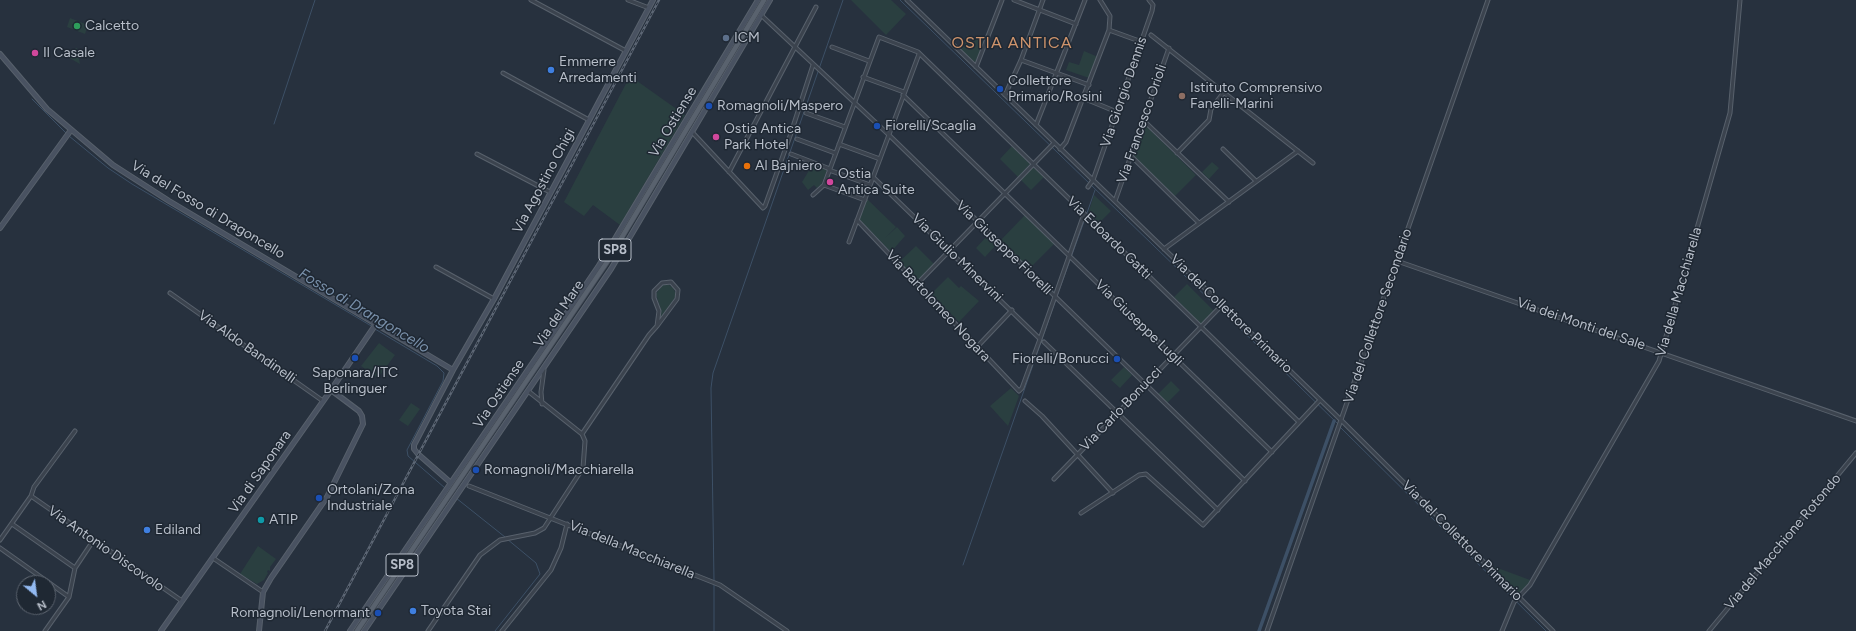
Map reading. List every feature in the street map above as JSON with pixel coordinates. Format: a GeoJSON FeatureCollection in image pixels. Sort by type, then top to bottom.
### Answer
{"type":"FeatureCollection","features":[{"type":"Feature","properties":{"kind":"main road","name":"Via del Mare"},"geometry":{"type":"LineString","coordinates":[[357,631],[612,254],[764,0]]}},
{"type":"Feature","properties":{"kind":"street"},"geometry":{"type":"LineString","coordinates":[[531,0],[626,51]]}},
{"type":"Feature","properties":{"kind":"street"},"geometry":{"type":"LineString","coordinates":[[628,0],[649,8]]}},
{"type":"Feature","properties":{"kind":"street","name":"Via Agostino Chigi"},"geometry":{"type":"LineString","coordinates":[[453,370],[494,299],[653,0]]}},
{"type":"Feature","properties":{"kind":"street","name":"Via Ostiense"},"geometry":{"type":"LineString","coordinates":[[350,631],[598,267],[758,0]]}},
{"type":"Feature","properties":{"kind":"street"},"geometry":{"type":"LineString","coordinates":[[364,631],[611,269],[770,0]]}},
{"type":"Feature","properties":{"kind":"street","name":"Via del Collettore Primario"},"geometry":{"type":"LineString","coordinates":[[907,0],[1341,420],[1517,597],[1553,631]]}},
{"type":"Feature","properties":{"kind":"street"},"geometry":{"type":"LineString","coordinates":[[976,67],[1002,0]]}},
{"type":"Feature","properties":{"kind":"street"},"geometry":{"type":"LineString","coordinates":[[1014,0],[1076,24]]}},
{"type":"Feature","properties":{"kind":"street"},"geometry":{"type":"LineString","coordinates":[[1005,95],[1021,60],[1043,0]]}},
{"type":"Feature","properties":{"kind":"street"},"geometry":{"type":"LineString","coordinates":[[1036,125],[1085,0]]}},
{"type":"Feature","properties":{"kind":"street"},"geometry":{"type":"LineString","coordinates":[[1060,149],[1066,143],[1109,30],[1110,16],[1100,0]]}},
{"type":"Feature","properties":{"kind":"street","name":"Via Giorgio Dennis"},"geometry":{"type":"LineString","coordinates":[[1088,187],[1093,180],[1153,10],[1150,0]]}},
{"type":"Feature","properties":{"kind":"street","name":"Via del Collettore Secondario"},"geometry":{"type":"LineString","coordinates":[[1267,631],[1488,0]]}},
{"type":"Feature","properties":{"kind":"street","name":"Via della Macchiarella"},"geometry":{"type":"LineString","coordinates":[[1502,631],[1514,602],[1532,581],[1660,361],[1730,113],[1740,0]]}},
{"type":"Feature","properties":{"kind":"street"},"geometry":{"type":"LineString","coordinates":[[729,172],[794,46],[816,8]]}},
{"type":"Feature","properties":{"kind":"street","name":"Via Giuseppe Fiorelli"},"geometry":{"type":"LineString","coordinates":[[761,15],[889,135],[1245,481]]}},
{"type":"Feature","properties":{"kind":"street"},"geometry":{"type":"LineString","coordinates":[[1109,30],[1142,42]]}},
{"type":"Feature","properties":{"kind":"street","name":"Via Francesco Orioli"},"geometry":{"type":"LineString","coordinates":[[1151,35],[1313,163]]}},
{"type":"Feature","properties":{"kind":"street","name":"Via Edoardo Gatti"},"geometry":{"type":"LineString","coordinates":[[869,61],[879,37],[918,52],[1299,422]]}},
{"type":"Feature","properties":{"kind":"street"},"geometry":{"type":"LineString","coordinates":[[813,195],[824,186],[869,61],[832,47]]}},
{"type":"Feature","properties":{"kind":"street","name":"Via Francesco Orioli"},"geometry":{"type":"LineString","coordinates":[[1115,201],[1169,48]]}},
{"type":"Feature","properties":{"kind":"street","name":"Via del Fosso di Dragoncello"},"geometry":{"type":"LineString","coordinates":[[0,54],[31,92],[68,133],[113,165],[163,197],[453,370]]}},
{"type":"Feature","properties":{"kind":"street"},"geometry":{"type":"LineString","coordinates":[[849,242],[919,54]]}},
{"type":"Feature","properties":{"kind":"street"},"geometry":{"type":"LineString","coordinates":[[1021,60],[1089,85]]}},
{"type":"Feature","properties":{"kind":"street"},"geometry":{"type":"LineString","coordinates":[[692,132],[763,208],[815,66]]}},
{"type":"Feature","properties":{"kind":"street"},"geometry":{"type":"LineString","coordinates":[[503,73],[589,120]]}},
{"type":"Feature","properties":{"kind":"street"},"geometry":{"type":"LineString","coordinates":[[863,77],[904,93]]}},
{"type":"Feature","properties":{"kind":"street"},"geometry":{"type":"LineString","coordinates":[[1178,153],[1209,120],[1211,109],[1224,92]]}},
{"type":"Feature","properties":{"kind":"street","name":"Via Giuseppe Lugli"},"geometry":{"type":"LineString","coordinates":[[904,93],[1005,194],[1272,452]]}},
{"type":"Feature","properties":{"kind":"street"},"geometry":{"type":"LineString","coordinates":[[1083,98],[1117,112]]}},
{"type":"Feature","properties":{"kind":"street"},"geometry":{"type":"LineString","coordinates":[[806,113],[845,127]]}},
{"type":"Feature","properties":{"kind":"street"},"geometry":{"type":"LineString","coordinates":[[1143,120],[1229,202]]}},
{"type":"Feature","properties":{"kind":"street"},"geometry":{"type":"LineString","coordinates":[[0,228],[68,133]]}},
{"type":"Feature","properties":{"kind":"street"},"geometry":{"type":"LineString","coordinates":[[797,139],[835,153]]}},
{"type":"Feature","properties":{"kind":"street"},"geometry":{"type":"LineString","coordinates":[[918,284],[1054,143]]}},
{"type":"Feature","properties":{"kind":"street"},"geometry":{"type":"LineString","coordinates":[[839,144],[880,159]]}},
{"type":"Feature","properties":{"kind":"street"},"geometry":{"type":"LineString","coordinates":[[1223,149],[1256,181]]}},
{"type":"Feature","properties":{"kind":"street"},"geometry":{"type":"LineString","coordinates":[[1164,249],[1298,151]]}},
{"type":"Feature","properties":{"kind":"street"},"geometry":{"type":"LineString","coordinates":[[478,154],[550,192]]}},
{"type":"Feature","properties":{"kind":"street"},"geometry":{"type":"LineString","coordinates":[[791,154],[870,185]]}},
{"type":"Feature","properties":{"kind":"street"},"geometry":{"type":"LineString","coordinates":[[1130,156],[1199,223]]}},
{"type":"Feature","properties":{"kind":"street","name":"Via Giulio Minervini"},"geometry":{"type":"LineString","coordinates":[[874,177],[1040,339]]}},
{"type":"Feature","properties":{"kind":"street"},"geometry":{"type":"LineString","coordinates":[[824,186],[864,200]]}},
{"type":"Feature","properties":{"kind":"street"},"geometry":{"type":"LineString","coordinates":[[1040,339],[1084,214]]}},
{"type":"Feature","properties":{"kind":"street","name":"Via Bartolomeo Nogara"},"geometry":{"type":"LineString","coordinates":[[857,220],[1015,388],[1020,390],[1040,339]]}},
{"type":"Feature","properties":{"kind":"street","name":"Via dei Monti del Sale"},"geometry":{"type":"LineString","coordinates":[[1397,261],[1662,352],[1856,421]]}},
{"type":"Feature","properties":{"kind":"street"},"geometry":{"type":"LineString","coordinates":[[436,267],[494,299]]}},
{"type":"Feature","properties":{"kind":"street"},"geometry":{"type":"LineString","coordinates":[[582,434],[678,296],[678,288],[671,282],[662,283],[654,291],[654,298],[659,312],[657,326]]}},
{"type":"Feature","properties":{"kind":"street","name":"Via Aldo Bandinelli"},"geometry":{"type":"LineString","coordinates":[[170,293],[323,401]]}},
{"type":"Feature","properties":{"kind":"street","name":"Via Carlo Bonucci"},"geometry":{"type":"LineString","coordinates":[[1054,479],[1222,305]]}},
{"type":"Feature","properties":{"kind":"street"},"geometry":{"type":"LineString","coordinates":[[977,346],[1012,310]]}},
{"type":"Feature","properties":{"kind":"street","name":"Via di Saponara"},"geometry":{"type":"LineString","coordinates":[[161,631],[331,390],[375,324]]}},
{"type":"Feature","properties":{"kind":"street"},"geometry":{"type":"LineString","coordinates":[[1044,342],[1218,510]]}},
{"type":"Feature","properties":{"kind":"street"},"geometry":{"type":"LineString","coordinates":[[542,404],[541,392],[544,368]]}},
{"type":"Feature","properties":{"kind":"street"},"geometry":{"type":"LineString","coordinates":[[451,483],[422,459],[414,447],[453,370]]}},
{"type":"Feature","properties":{"kind":"street"},"geometry":{"type":"LineString","coordinates":[[259,631],[263,592],[329,493],[363,424],[362,416],[359,411],[331,390]]}},
{"type":"Feature","properties":{"kind":"street"},"geometry":{"type":"LineString","coordinates":[[428,631],[476,559],[486,549],[499,541],[514,536],[539,531],[544,528],[583,468],[584,441],[582,434],[572,424],[542,404],[528,391]]}},
{"type":"Feature","properties":{"kind":"street"},"geometry":{"type":"LineString","coordinates":[[1081,513],[1140,475],[1146,474],[1202,525],[1204,525],[1320,400]]}},
{"type":"Feature","properties":{"kind":"street"},"geometry":{"type":"LineString","coordinates":[[1025,401],[1113,493]]}},
{"type":"Feature","properties":{"kind":"street"},"geometry":{"type":"LineString","coordinates":[[0,540],[30,496],[34,487],[75,431]]}},
{"type":"Feature","properties":{"kind":"street","name":"Via del Macchione Rotondo"},"geometry":{"type":"LineString","coordinates":[[1709,631],[1856,453]]}},
{"type":"Feature","properties":{"kind":"street","name":"Via della Macchiarella"},"geometry":{"type":"LineString","coordinates":[[469,486],[720,585],[787,631]]}},
{"type":"Feature","properties":{"kind":"street","name":"Via Antonio Discovolo"},"geometry":{"type":"LineString","coordinates":[[30,496],[182,602]]}},
{"type":"Feature","properties":{"kind":"street"},"geometry":{"type":"LineString","coordinates":[[12,524],[75,568]]}},
{"type":"Feature","properties":{"kind":"street"},"geometry":{"type":"LineString","coordinates":[[502,631],[551,570],[557,559],[567,524]]}},
{"type":"Feature","properties":{"kind":"street"},"geometry":{"type":"LineString","coordinates":[[45,631],[70,597],[75,568],[93,541]]}},
{"type":"Feature","properties":{"kind":"street"},"geometry":{"type":"LineString","coordinates":[[0,548],[70,597]]}},
{"type":"Feature","properties":{"kind":"street"},"geometry":{"type":"LineString","coordinates":[[213,558],[263,592]]}},
{"type":"Feature","properties":{"kind":"green space"},"geometry":{"type":"Polygon","coordinates":[[[851,0],[891,0],[906,14],[886,35],[851,0]]]}},
{"type":"Feature","properties":{"kind":"green space","name":"Calcetto"},"geometry":{"type":"Polygon","coordinates":[[[70,18],[88,25],[85,34],[67,27],[70,18]]]}},
{"type":"Feature","properties":{"kind":"green space"},"geometry":{"type":"Polygon","coordinates":[[[967,35],[984,42],[976,61],[974,62],[961,50],[967,35]]]}},
{"type":"Feature","properties":{"kind":"green space"},"geometry":{"type":"Polygon","coordinates":[[[77,48],[80,64],[66,56],[77,48]]]}},
{"type":"Feature","properties":{"kind":"green space"},"geometry":{"type":"Polygon","coordinates":[[[1084,51],[1098,57],[1089,78],[1066,70],[1069,62],[1079,65],[1084,51]]]}},
{"type":"Feature","properties":{"kind":"green space"},"geometry":{"type":"Polygon","coordinates":[[[630,76],[685,115],[620,225],[593,205],[584,216],[564,202],[630,76]]]}},
{"type":"Feature","properties":{"kind":"green space"},"geometry":{"type":"Polygon","coordinates":[[[1144,124],[1196,175],[1175,196],[1133,155],[1144,124]]]}},
{"type":"Feature","properties":{"kind":"green space"},"geometry":{"type":"Polygon","coordinates":[[[1012,146],[1030,164],[1018,177],[1000,159],[1012,146]]]}},
{"type":"Feature","properties":{"kind":"green space"},"geometry":{"type":"Polygon","coordinates":[[[1212,162],[1219,168],[1209,179],[1202,172],[1212,162]]]}},
{"type":"Feature","properties":{"kind":"green space"},"geometry":{"type":"Polygon","coordinates":[[[813,164],[827,170],[821,185],[817,188],[814,185],[808,190],[802,182],[813,164]]]}},
{"type":"Feature","properties":{"kind":"green space"},"geometry":{"type":"Polygon","coordinates":[[[1033,167],[1044,177],[1031,190],[1021,180],[1033,167]]]}},
{"type":"Feature","properties":{"kind":"green space"},"geometry":{"type":"Polygon","coordinates":[[[1094,195],[1111,211],[1098,224],[1088,214],[1094,195]]]}},
{"type":"Feature","properties":{"kind":"green space"},"geometry":{"type":"Polygon","coordinates":[[[867,199],[896,227],[885,238],[897,227],[905,236],[891,252],[859,219],[867,199]]]}},
{"type":"Feature","properties":{"kind":"green space"},"geometry":{"type":"Polygon","coordinates":[[[1025,215],[1054,244],[1029,269],[1000,241],[1025,215]]]}},
{"type":"Feature","properties":{"kind":"green space"},"geometry":{"type":"Polygon","coordinates":[[[988,235],[997,244],[985,257],[976,248],[988,235]]]}},
{"type":"Feature","properties":{"kind":"green space"},"geometry":{"type":"Polygon","coordinates":[[[916,246],[935,265],[918,281],[899,262],[916,246]]]}},
{"type":"Feature","properties":{"kind":"green space"},"geometry":{"type":"Polygon","coordinates":[[[948,277],[959,288],[961,286],[979,301],[959,322],[931,294],[948,277]]]}},
{"type":"Feature","properties":{"kind":"green space"},"geometry":{"type":"Polygon","coordinates":[[[1187,284],[1214,311],[1201,324],[1174,297],[1187,284]]]}},
{"type":"Feature","properties":{"kind":"green space"},"geometry":{"type":"Polygon","coordinates":[[[662,285],[669,285],[673,288],[676,294],[661,319],[661,310],[656,294],[662,285]]]}},
{"type":"Feature","properties":{"kind":"green space"},"geometry":{"type":"Polygon","coordinates":[[[379,343],[395,355],[378,378],[361,366],[379,343]]]}},
{"type":"Feature","properties":{"kind":"green space"},"geometry":{"type":"Polygon","coordinates":[[[1124,367],[1132,375],[1120,388],[1111,380],[1124,367]]]}},
{"type":"Feature","properties":{"kind":"green space"},"geometry":{"type":"Polygon","coordinates":[[[1171,381],[1180,390],[1167,403],[1158,394],[1171,381]]]}},
{"type":"Feature","properties":{"kind":"green space"},"geometry":{"type":"Polygon","coordinates":[[[1011,388],[1019,396],[1008,426],[990,406],[1011,388]]]}},
{"type":"Feature","properties":{"kind":"green space"},"geometry":{"type":"Polygon","coordinates":[[[411,403],[420,409],[408,426],[399,420],[411,403]]]}},
{"type":"Feature","properties":{"kind":"green space"},"geometry":{"type":"Polygon","coordinates":[[[258,546],[276,559],[270,567],[270,571],[268,570],[264,580],[257,584],[240,574],[258,546]]]}},
{"type":"Feature","properties":{"kind":"green space"},"geometry":{"type":"Polygon","coordinates":[[[1495,567],[1530,580],[1529,583],[1518,594],[1492,569],[1495,567]]]}},
{"type":"Feature","properties":{"kind":"waterway"},"geometry":{"type":"LineString","coordinates":[[274,124],[315,0]]}},
{"type":"Feature","properties":{"kind":"waterway"},"geometry":{"type":"LineString","coordinates":[[714,580],[711,388],[713,373],[843,0]]}},
{"type":"Feature","properties":{"kind":"waterway"},"geometry":{"type":"LineString","coordinates":[[900,0],[1217,307]]}},
{"type":"Feature","properties":{"kind":"waterway","name":"Fosso di Drangoncello"},"geometry":{"type":"LineString","coordinates":[[32,99],[67,134]]}},
{"type":"Feature","properties":{"kind":"waterway","name":"Fosso di Drangoncello"},"geometry":{"type":"LineString","coordinates":[[69,136],[108,168],[132,184],[373,327]]}},
{"type":"Feature","properties":{"kind":"waterway"},"geometry":{"type":"LineString","coordinates":[[1087,213],[1095,190]]}},
{"type":"Feature","properties":{"kind":"waterway"},"geometry":{"type":"LineString","coordinates":[[1057,296],[1086,216]]}},
{"type":"Feature","properties":{"kind":"waterway"},"geometry":{"type":"LineString","coordinates":[[963,565],[1056,299]]}},
{"type":"Feature","properties":{"kind":"waterway"},"geometry":{"type":"LineString","coordinates":[[1220,309],[1338,424]]}},
{"type":"Feature","properties":{"kind":"waterway","name":"Fosso di Drangoncello"},"geometry":{"type":"LineString","coordinates":[[375,329],[437,366],[444,373],[443,381],[407,450],[408,456],[445,488]]}},
{"type":"Feature","properties":{"kind":"waterway"},"geometry":{"type":"LineString","coordinates":[[1259,631],[1334,421]]}},
{"type":"Feature","properties":{"kind":"waterway"},"geometry":{"type":"LineString","coordinates":[[1340,427],[1546,631]]}},
{"type":"Feature","properties":{"kind":"waterway","name":"Fosso di Drangoncello"},"geometry":{"type":"LineString","coordinates":[[456,498],[505,537]]}},
{"type":"Feature","properties":{"kind":"waterway","name":"Fosso di Drangoncello"},"geometry":{"type":"LineString","coordinates":[[495,631],[540,574],[536,563],[507,539]]}},
{"type":"Feature","properties":{"kind":"waterway"},"geometry":{"type":"LineString","coordinates":[[714,584],[714,631]]}},
{"type":"Feature","properties":{"kind":"railway"},"geometry":{"type":"LineString","coordinates":[[325,631],[659,0]]}},
{"type":"Feature","properties":{"kind":"place","name":"Calcetto"},"geometry":{"type":"Point","coordinates":[77,26]}},
{"type":"Feature","properties":{"kind":"place","name":"ICM"},"geometry":{"type":"Point","coordinates":[726,38]}},
{"type":"Feature","properties":{"kind":"place","name":"Il Casale"},"geometry":{"type":"Point","coordinates":[35,53]}},
{"type":"Feature","properties":{"kind":"place","name":"Emmerre Arredamenti"},"geometry":{"type":"Point","coordinates":[551,70]}},
{"type":"Feature","properties":{"kind":"place","name":"Collettore Primario/Rosini"},"geometry":{"type":"Point","coordinates":[1000,89]}},
{"type":"Feature","properties":{"kind":"place","name":"Istituto Comprensivo Fanelli-Marini"},"geometry":{"type":"Point","coordinates":[1182,96]}},
{"type":"Feature","properties":{"kind":"place","name":"Romagnoli/Maspero"},"geometry":{"type":"Point","coordinates":[709,106]}},
{"type":"Feature","properties":{"kind":"place","name":"Fiorelli/Scaglia"},"geometry":{"type":"Point","coordinates":[877,126]}},
{"type":"Feature","properties":{"kind":"place","name":"Ostia Antica Park Hotel"},"geometry":{"type":"Point","coordinates":[716,137]}},
{"type":"Feature","properties":{"kind":"place","name":"Al Bajniero"},"geometry":{"type":"Point","coordinates":[747,166]}},
{"type":"Feature","properties":{"kind":"place","name":"Ostia Antica Suite"},"geometry":{"type":"Point","coordinates":[830,182]}},
{"type":"Feature","properties":{"kind":"place","name":"Saponara/ITC Berlinguer"},"geometry":{"type":"Point","coordinates":[355,358]}},
{"type":"Feature","properties":{"kind":"place","name":"Fiorelli/Bonucci"},"geometry":{"type":"Point","coordinates":[1117,359]}},
{"type":"Feature","properties":{"kind":"place","name":"Romagnoli/Macchiarella"},"geometry":{"type":"Point","coordinates":[476,470]}},
{"type":"Feature","properties":{"kind":"place","name":"Ortolani/Zona Industriale"},"geometry":{"type":"Point","coordinates":[319,498]}},
{"type":"Feature","properties":{"kind":"place","name":"ATIP"},"geometry":{"type":"Point","coordinates":[261,520]}},
{"type":"Feature","properties":{"kind":"place","name":"Ediland"},"geometry":{"type":"Point","coordinates":[147,530]}},
{"type":"Feature","properties":{"kind":"place","name":"Toyota Stai"},"geometry":{"type":"Point","coordinates":[413,611]}},
{"type":"Feature","properties":{"kind":"place","name":"Romagnoli/Lenormant"},"geometry":{"type":"Point","coordinates":[378,613]}},
{"type":"Feature","properties":{"kind":"district","name":"OSTIA ANTICA"},"geometry":{"type":"Point","coordinates":[1012,43]}}]}
